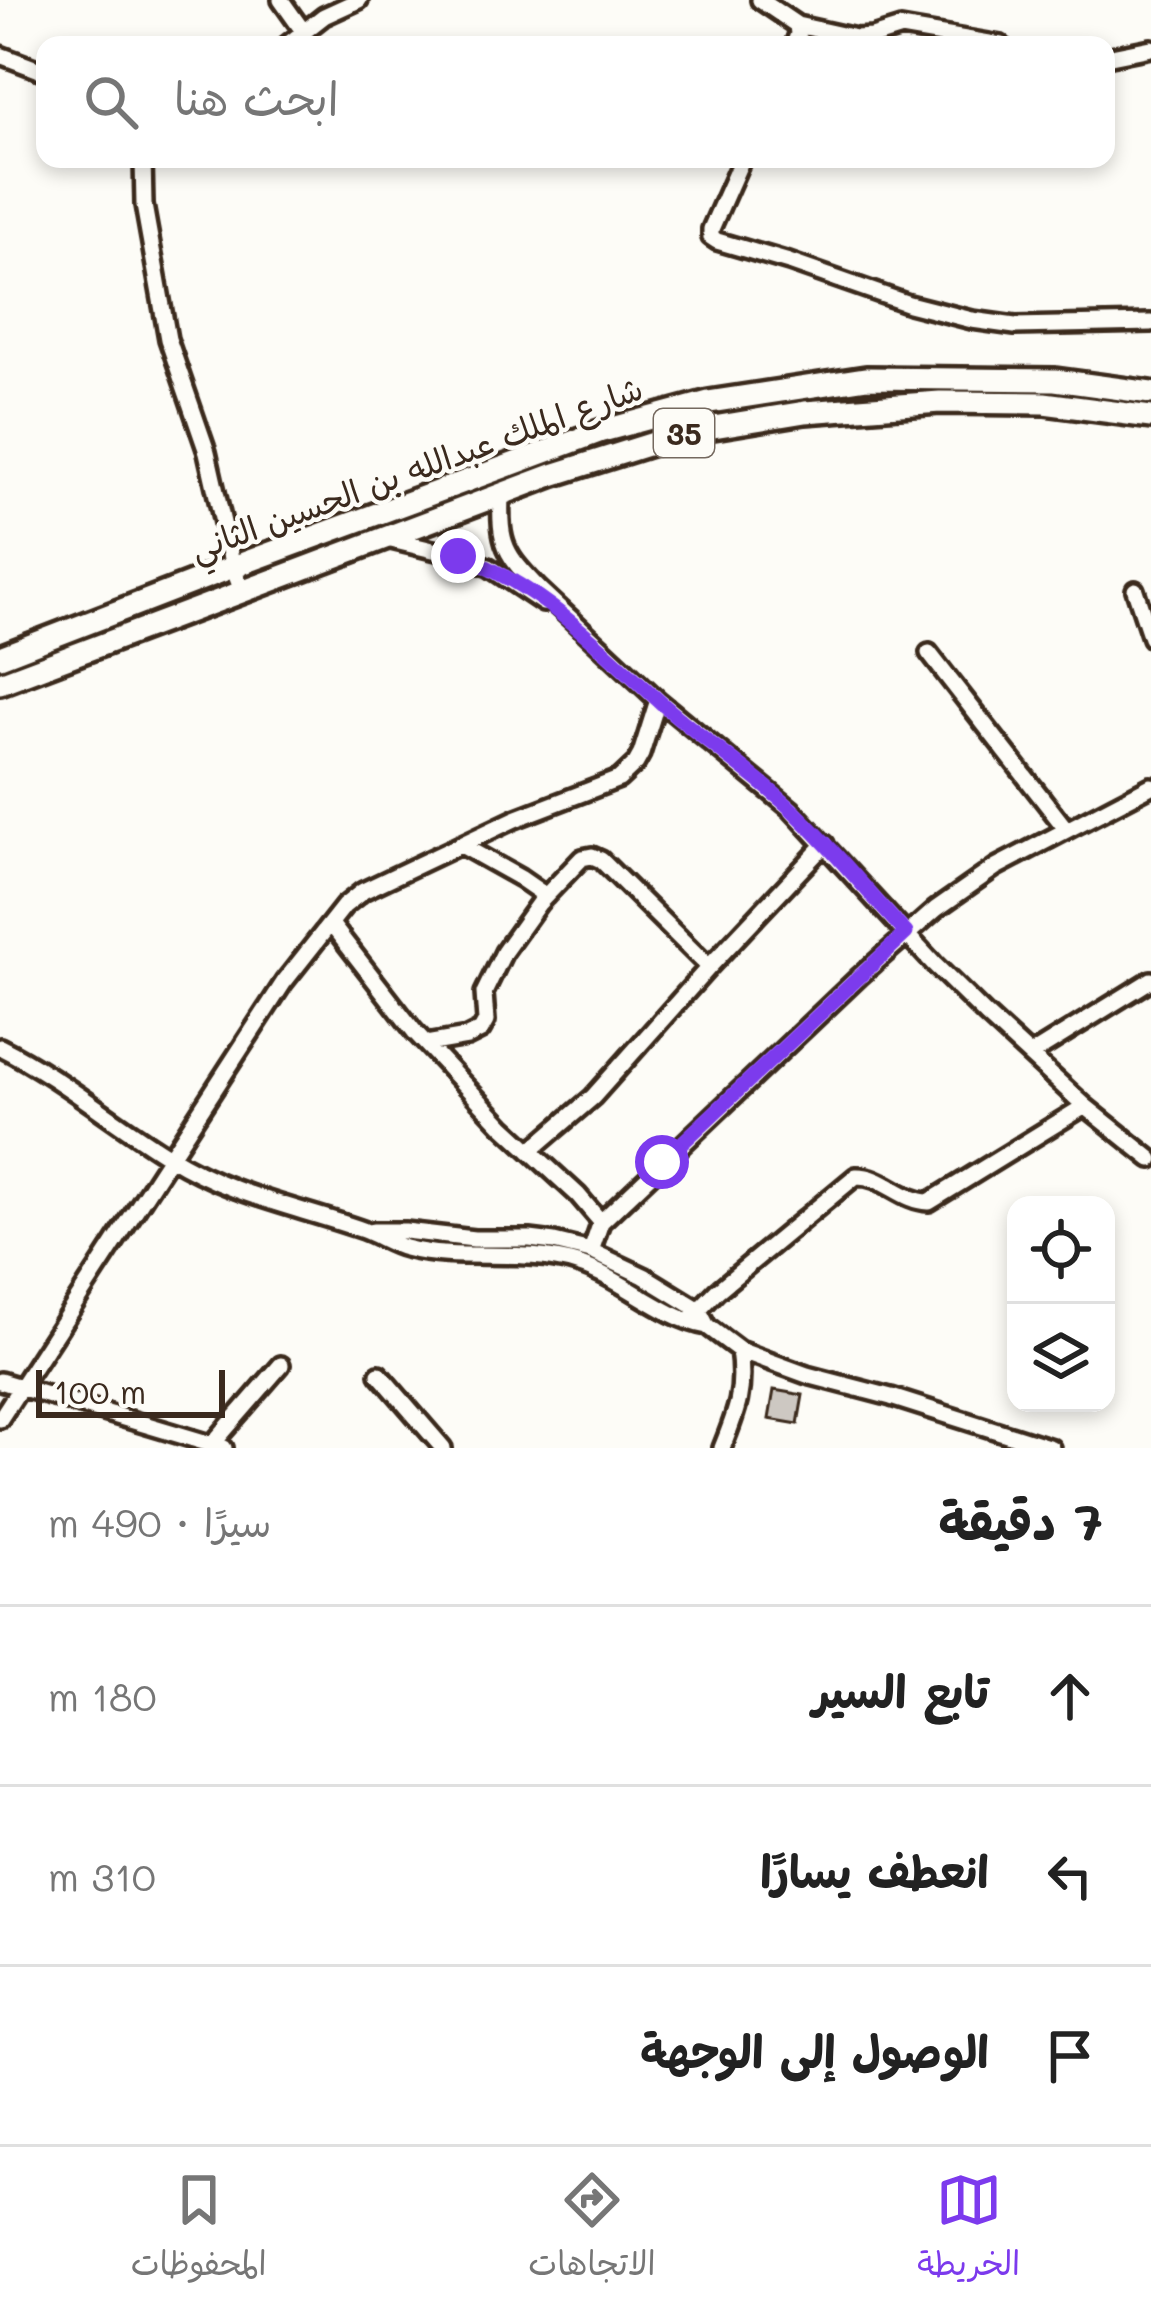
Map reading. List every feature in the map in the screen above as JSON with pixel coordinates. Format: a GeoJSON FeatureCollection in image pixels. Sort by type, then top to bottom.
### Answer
{"type":"FeatureCollection","features":[{"type":"Feature","properties":{"kind":"highway","name":"شارع الملك عبدالله بن الحسين الثاني"},"geometry":{"type":"LineString","coordinates":[[0,657],[602,430],[709,402],[866,378],[1039,379],[1151,393]]}},
{"type":"Feature","properties":{"kind":"highway","name":"شارع الملك عبدالله بن الحسين الثاني"},"geometry":{"type":"LineString","coordinates":[[0,682],[604,457],[695,430],[805,412],[940,402],[1022,403],[1151,417]]}},
{"type":"Feature","properties":{"kind":"street"},"geometry":{"type":"LineString","coordinates":[[281,0],[303,31]]}},
{"type":"Feature","properties":{"kind":"street"},"geometry":{"type":"LineString","coordinates":[[297,36],[324,16],[359,0]]}},
{"type":"Feature","properties":{"kind":"street"},"geometry":{"type":"LineString","coordinates":[[760,0],[797,25],[847,36]]}},
{"type":"Feature","properties":{"kind":"street"},"geometry":{"type":"LineString","coordinates":[[797,25],[797,36]]}},
{"type":"Feature","properties":{"kind":"street"},"geometry":{"type":"LineString","coordinates":[[875,36],[901,28],[948,36]]}},
{"type":"Feature","properties":{"kind":"street"},"geometry":{"type":"LineString","coordinates":[[1115,55],[1151,48]]}},
{"type":"Feature","properties":{"kind":"street"},"geometry":{"type":"LineString","coordinates":[[0,55],[36,69]]}},
{"type":"Feature","properties":{"kind":"street"},"geometry":{"type":"LineString","coordinates":[[143,168],[144,205],[167,339],[207,452],[242,591]]}},
{"type":"Feature","properties":{"kind":"street"},"geometry":{"type":"LineString","coordinates":[[738,168],[711,229],[717,242],[972,320],[1015,326],[1151,322]]}},
{"type":"Feature","properties":{"kind":"street"},"geometry":{"type":"LineString","coordinates":[[501,495],[503,543],[521,570],[658,700],[766,786],[986,1015],[1151,1159]]}},
{"type":"Feature","properties":{"kind":"street"},"geometry":{"type":"LineString","coordinates":[[388,538],[489,567],[580,629]]}},
{"type":"Feature","properties":{"kind":"street"},"geometry":{"type":"LineString","coordinates":[[1135,590],[1151,638]]}},
{"type":"Feature","properties":{"kind":"street"},"geometry":{"type":"LineString","coordinates":[[929,653],[1066,829]]}},
{"type":"Feature","properties":{"kind":"street"},"geometry":{"type":"LineString","coordinates":[[0,1419],[284,982],[344,906],[363,891],[528,814],[619,779],[641,754],[658,700]]}},
{"type":"Feature","properties":{"kind":"street"},"geometry":{"type":"LineString","coordinates":[[591,1251],[601,1222],[906,933],[983,874],[1151,786]]}},
{"type":"Feature","properties":{"kind":"street"},"geometry":{"type":"LineString","coordinates":[[530,1151],[593,1097],[825,844]]}},
{"type":"Feature","properties":{"kind":"street"},"geometry":{"type":"LineString","coordinates":[[461,845],[546,896]]}},
{"type":"Feature","properties":{"kind":"street"},"geometry":{"type":"LineString","coordinates":[[426,1044],[481,1030],[490,976],[522,925],[583,858],[596,858],[709,967]]}},
{"type":"Feature","properties":{"kind":"street"},"geometry":{"type":"LineString","coordinates":[[331,924],[426,1044],[601,1222]]}},
{"type":"Feature","properties":{"kind":"street"},"geometry":{"type":"LineString","coordinates":[[1030,1055],[1151,980]]}},
{"type":"Feature","properties":{"kind":"street"},"geometry":{"type":"LineString","coordinates":[[0,1048],[42,1070],[170,1158],[249,1196],[364,1231],[400,1247],[447,1255],[529,1256],[570,1262],[693,1316]]}},
{"type":"Feature","properties":{"kind":"street"},"geometry":{"type":"LineString","coordinates":[[693,1316],[856,1176],[871,1177],[913,1201],[929,1202],[1085,1106]]}},
{"type":"Feature","properties":{"kind":"street"},"geometry":{"type":"LineString","coordinates":[[364,1231],[554,1241],[591,1251],[644,1276],[739,1350],[1051,1448]]}},
{"type":"Feature","properties":{"kind":"street"},"geometry":{"type":"LineString","coordinates":[[722,1448],[741,1394],[739,1350]]}},
{"type":"Feature","properties":{"kind":"street"},"geometry":{"type":"LineString","coordinates":[[0,1381],[215,1447],[281,1365]]}},
{"type":"Feature","properties":{"kind":"street"},"geometry":{"type":"LineString","coordinates":[[379,1373],[443,1448]]}},
{"type":"Feature","properties":{"kind":"building"},"geometry":{"type":"Polygon","coordinates":[[[774,1390],[803,1395],[798,1424],[769,1419],[774,1390]]]}},
{"type":"Feature","properties":{"kind":"route"},"geometry":{"type":"LineString","coordinates":[[458,556],[506,577],[580,629],[696,733],[791,808],[906,933],[662,1162]]}}]}
